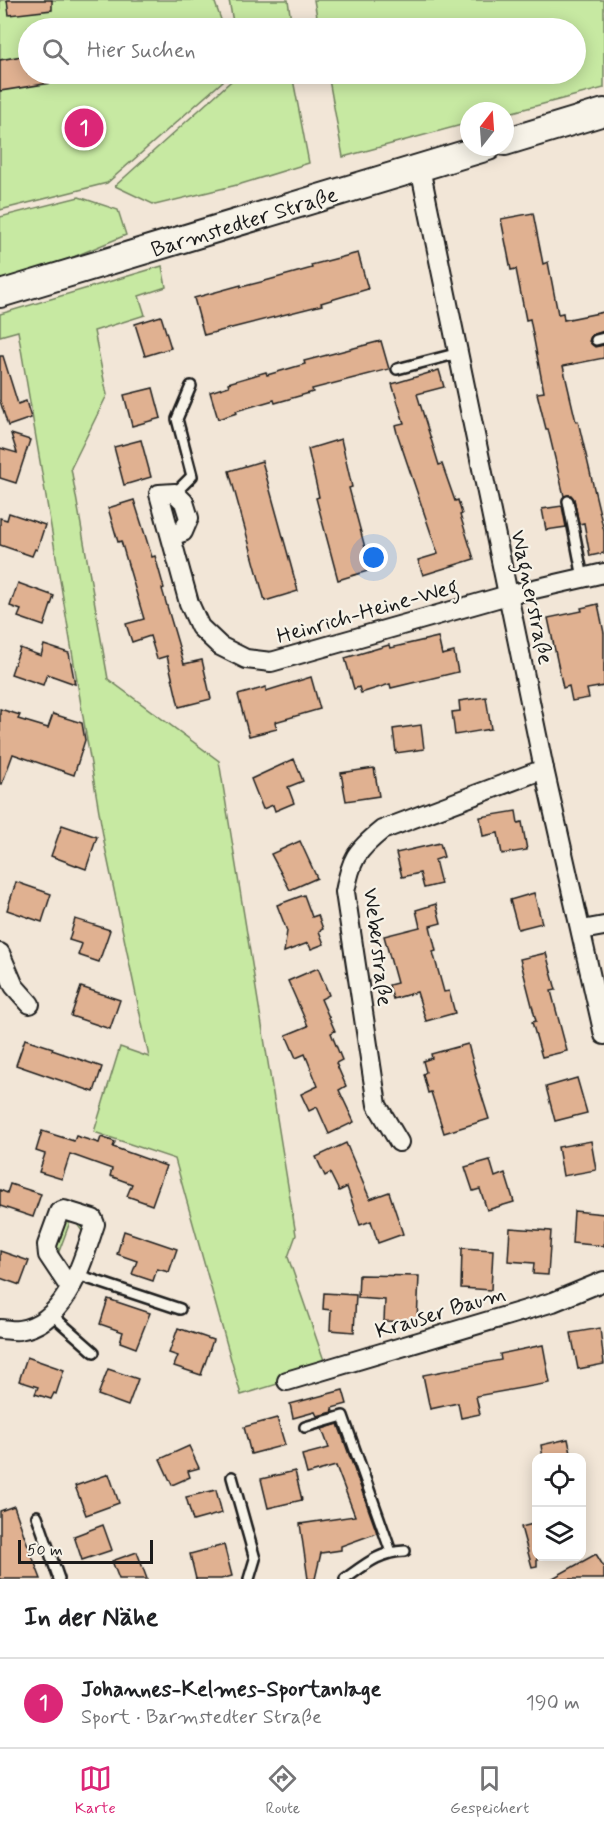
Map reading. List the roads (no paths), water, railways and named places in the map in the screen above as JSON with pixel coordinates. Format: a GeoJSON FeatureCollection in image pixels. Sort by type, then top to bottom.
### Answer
{"type":"FeatureCollection","features":[{"type":"Feature","properties":{"kind":"main road"},"geometry":{"type":"LineString","coordinates":[[514,139],[604,112]]}},
{"type":"Feature","properties":{"kind":"main road","name":"Barmstedter Straße"},"geometry":{"type":"LineString","coordinates":[[0,294],[460,156]]}},
{"type":"Feature","properties":{"kind":"street","name":"Wagnerstraße"},"geometry":{"type":"LineString","coordinates":[[420,168],[544,769],[604,1035]]}},
{"type":"Feature","properties":{"kind":"street","name":"Heinrich-Heine-Weg"},"geometry":{"type":"LineString","coordinates":[[175,493],[159,494],[189,603],[200,627],[220,645],[246,659],[271,662],[508,595],[604,573]]}},
{"type":"Feature","properties":{"kind":"street","name":"Weberstraße"},"geometry":{"type":"LineString","coordinates":[[399,1142],[377,1105],[345,892],[350,865],[364,844],[382,830],[544,769]]}},
{"type":"Feature","properties":{"kind":"street"},"geometry":{"type":"LineString","coordinates":[[582,930],[604,926]]}},
{"type":"Feature","properties":{"kind":"street"},"geometry":{"type":"LineString","coordinates":[[0,953],[14,986],[30,1004]]}},
{"type":"Feature","properties":{"kind":"street"},"geometry":{"type":"LineString","coordinates":[[0,1329],[18,1330],[33,1326],[51,1314],[74,1281],[82,1252],[95,1224],[93,1219],[64,1209],[59,1212],[47,1245],[48,1255],[74,1281]]}},
{"type":"Feature","properties":{"kind":"street","name":"Krauser Baum"},"geometry":{"type":"LineString","coordinates":[[287,1381],[553,1302],[604,1281]]}},
{"type":"Feature","properties":{"kind":"lane"},"geometry":{"type":"LineString","coordinates":[[397,369],[459,353]]}},
{"type":"Feature","properties":{"kind":"lane"},"geometry":{"type":"LineString","coordinates":[[175,493],[192,476],[177,419],[191,386]]}},
{"type":"Feature","properties":{"kind":"lane"},"geometry":{"type":"LineString","coordinates":[[568,501],[583,578]]}},
{"type":"Feature","properties":{"kind":"lane"},"geometry":{"type":"LineString","coordinates":[[74,1281],[180,1309]]}},
{"type":"Feature","properties":{"kind":"lane"},"geometry":{"type":"LineString","coordinates":[[51,1314],[94,1352]]}},
{"type":"Feature","properties":{"kind":"lane"},"geometry":{"type":"LineString","coordinates":[[305,1428],[343,1416],[391,1552]]}},
{"type":"Feature","properties":{"kind":"lane"},"geometry":{"type":"LineString","coordinates":[[232,1477],[255,1560],[249,1579]]}},
{"type":"Feature","properties":{"kind":"lane"},"geometry":{"type":"LineString","coordinates":[[37,1516],[59,1579]]}},
{"type":"Feature","properties":{"kind":"lane"},"geometry":{"type":"LineString","coordinates":[[345,1579],[372,1559],[391,1552],[405,1551]]}},
{"type":"Feature","properties":{"kind":"place","name":"Johannes-Kelmes-Sportanlage"},"geometry":{"type":"Point","coordinates":[84,128]}}]}
